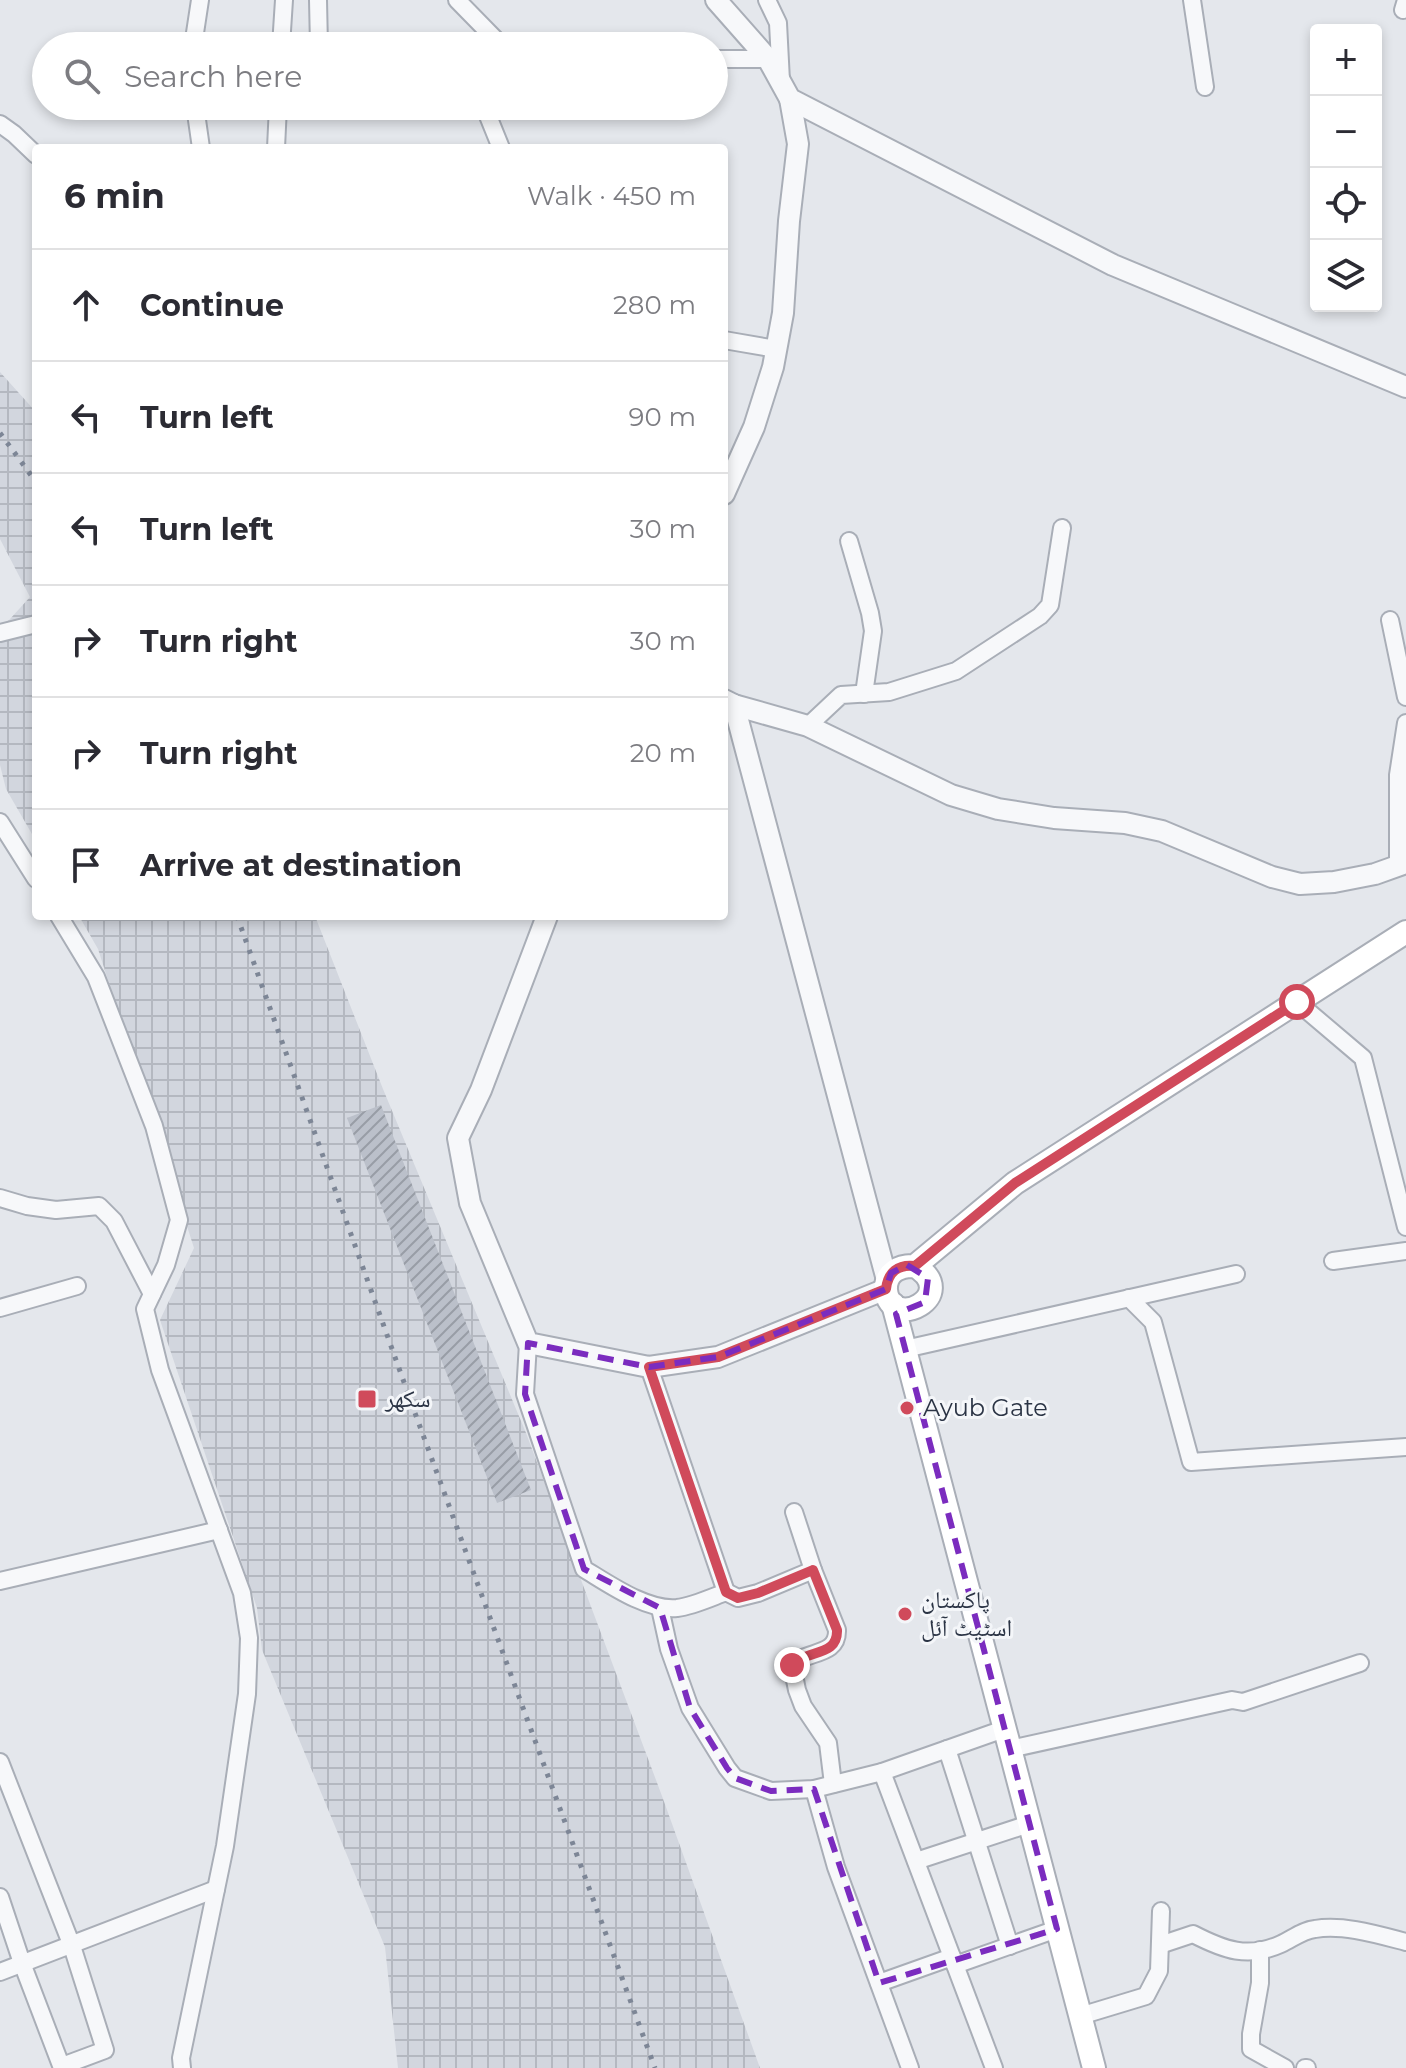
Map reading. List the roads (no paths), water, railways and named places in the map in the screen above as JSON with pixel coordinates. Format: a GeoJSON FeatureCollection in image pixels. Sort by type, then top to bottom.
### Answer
{"type":"FeatureCollection","features":[{"type":"Feature","properties":{"kind":"main road"},"geometry":{"type":"LineString","coordinates":[[915,1266],[1015,1183],[1406,932]]}},
{"type":"Feature","properties":{"kind":"main road"},"geometry":{"type":"LineString","coordinates":[[889,1291],[901,1309],[918,1308],[929,1295],[928,1278],[915,1266],[907,1265],[891,1273],[889,1291],[1094,2068]]}},
{"type":"Feature","properties":{"kind":"street"},"geometry":{"type":"LineString","coordinates":[[195,32],[200,0]]}},
{"type":"Feature","properties":{"kind":"street"},"geometry":{"type":"LineString","coordinates":[[282,32],[284,0]]}},
{"type":"Feature","properties":{"kind":"street"},"geometry":{"type":"LineString","coordinates":[[318,0],[319,32]]}},
{"type":"Feature","properties":{"kind":"street"},"geometry":{"type":"LineString","coordinates":[[716,0],[768,59],[785,90],[1113,265],[1406,387]]}},
{"type":"Feature","properties":{"kind":"street"},"geometry":{"type":"LineString","coordinates":[[728,485],[754,427],[773,367],[783,313],[798,144],[785,90],[778,23],[767,0]]}},
{"type":"Feature","properties":{"kind":"street"},"geometry":{"type":"LineString","coordinates":[[1192,0],[1205,87]]}},
{"type":"Feature","properties":{"kind":"street"},"geometry":{"type":"LineString","coordinates":[[464,2],[490,32]]}},
{"type":"Feature","properties":{"kind":"street"},"geometry":{"type":"LineString","coordinates":[[728,59],[768,59]]}},
{"type":"Feature","properties":{"kind":"street"},"geometry":{"type":"LineString","coordinates":[[197,120],[200,144]]}},
{"type":"Feature","properties":{"kind":"street"},"geometry":{"type":"LineString","coordinates":[[276,144],[277,120]]}},
{"type":"Feature","properties":{"kind":"street"},"geometry":{"type":"LineString","coordinates":[[490,120],[499,144]]}},
{"type":"Feature","properties":{"kind":"street"},"geometry":{"type":"LineString","coordinates":[[0,124],[32,151]]}},
{"type":"Feature","properties":{"kind":"street"},"geometry":{"type":"LineString","coordinates":[[728,341],[776,349]]}},
{"type":"Feature","properties":{"kind":"street"},"geometry":{"type":"LineString","coordinates":[[808,726],[841,695],[889,692],[956,671],[1040,616],[1050,605],[1062,528]]}},
{"type":"Feature","properties":{"kind":"street"},"geometry":{"type":"LineString","coordinates":[[849,541],[873,631],[864,694]]}},
{"type":"Feature","properties":{"kind":"street"},"geometry":{"type":"LineString","coordinates":[[1390,620],[1406,697]]}},
{"type":"Feature","properties":{"kind":"street"},"geometry":{"type":"LineString","coordinates":[[0,633],[32,625]]}},
{"type":"Feature","properties":{"kind":"street"},"geometry":{"type":"LineString","coordinates":[[729,703],[808,726],[951,795],[1012,811],[1054,818],[1125,823],[1162,831],[1272,877],[1300,884],[1334,882],[1402,865],[1398,775],[1406,723]]}},
{"type":"Feature","properties":{"kind":"street"},"geometry":{"type":"LineString","coordinates":[[528,1343],[649,1367],[718,1357],[889,1291],[729,703]]}},
{"type":"Feature","properties":{"kind":"street"},"geometry":{"type":"LineString","coordinates":[[0,822],[32,873]]}},
{"type":"Feature","properties":{"kind":"street"},"geometry":{"type":"LineString","coordinates":[[61,920],[102,990],[154,1126],[179,1220],[166,1265],[145,1309],[160,1370],[242,1593],[249,1638],[247,1694],[225,1846],[181,2058],[182,2068]]}},
{"type":"Feature","properties":{"kind":"street"},"geometry":{"type":"LineString","coordinates":[[545,920],[481,1090],[458,1138],[470,1203],[528,1343],[525,1394],[584,1569],[660,1608],[679,1608],[726,1592]]}},
{"type":"Feature","properties":{"kind":"street"},"geometry":{"type":"LineString","coordinates":[[1297,1002],[1363,1058],[1406,1227]]}},
{"type":"Feature","properties":{"kind":"street"},"geometry":{"type":"LineString","coordinates":[[0,1198],[56,1210],[99,1206],[114,1221],[152,1294]]}},
{"type":"Feature","properties":{"kind":"street"},"geometry":{"type":"LineString","coordinates":[[1333,1261],[1406,1251]]}},
{"type":"Feature","properties":{"kind":"street"},"geometry":{"type":"LineString","coordinates":[[905,1349],[1236,1274]]}},
{"type":"Feature","properties":{"kind":"street"},"geometry":{"type":"LineString","coordinates":[[0,1308],[77,1286]]}},
{"type":"Feature","properties":{"kind":"street"},"geometry":{"type":"LineString","coordinates":[[1129,1298],[1153,1322],[1191,1462],[1406,1447]]}},
{"type":"Feature","properties":{"kind":"street"},"geometry":{"type":"LineString","coordinates":[[649,1367],[726,1592],[738,1598],[758,1593],[813,1570]]}},
{"type":"Feature","properties":{"kind":"street"},"geometry":{"type":"LineString","coordinates":[[794,1512],[837,1630],[834,1645],[799,1657],[792,1665],[803,1706],[828,1743],[833,1784]]}},
{"type":"Feature","properties":{"kind":"street"},"geometry":{"type":"LineString","coordinates":[[0,1581],[219,1530]]}},
{"type":"Feature","properties":{"kind":"street"},"geometry":{"type":"LineString","coordinates":[[660,1608],[669,1649],[690,1708],[735,1778],[771,1791],[814,1789],[882,1772],[947,1749],[1232,1700],[1243,1702],[1360,1663]]}},
{"type":"Feature","properties":{"kind":"street"},"geometry":{"type":"LineString","coordinates":[[947,1749],[1010,1946]]}},
{"type":"Feature","properties":{"kind":"street"},"geometry":{"type":"LineString","coordinates":[[0,1762],[72,1946],[105,2050],[62,2067],[0,1897]]}},
{"type":"Feature","properties":{"kind":"street"},"geometry":{"type":"LineString","coordinates":[[882,1772],[994,2068]]}},
{"type":"Feature","properties":{"kind":"street"},"geometry":{"type":"LineString","coordinates":[[814,1789],[836,1867],[910,2068]]}},
{"type":"Feature","properties":{"kind":"street"},"geometry":{"type":"LineString","coordinates":[[916,1861],[1029,1824]]}},
{"type":"Feature","properties":{"kind":"street"},"geometry":{"type":"LineString","coordinates":[[0,1972],[216,1889]]}},
{"type":"Feature","properties":{"kind":"street"},"geometry":{"type":"LineString","coordinates":[[1080,2016],[1146,1996],[1159,1971],[1161,1911]]}},
{"type":"Feature","properties":{"kind":"street"},"geometry":{"type":"LineString","coordinates":[[1160,1945],[1193,1934],[1225,1950],[1270,1949],[1311,1929],[1324,1928],[1370,1933],[1406,1942]]}},
{"type":"Feature","properties":{"kind":"street"},"geometry":{"type":"LineString","coordinates":[[879,1983],[1010,1946],[1057,1929]]}},
{"type":"Feature","properties":{"kind":"street"},"geometry":{"type":"LineString","coordinates":[[1260,1950],[1260,1983],[1251,2049],[1285,2068]]}},
{"type":"Feature","properties":{"kind":"railway"},"geometry":{"type":"LineString","coordinates":[[0,433],[32,477]]}},
{"type":"Feature","properties":{"kind":"railway"},"geometry":{"type":"LineString","coordinates":[[238,920],[655,2068]]}},
{"type":"Feature","properties":{"kind":"place","name":"سكهر"},"geometry":{"type":"Point","coordinates":[367,1399]}},
{"type":"Feature","properties":{"kind":"place","name":"Ayub Gate"},"geometry":{"type":"Point","coordinates":[907,1408]}},
{"type":"Feature","properties":{"kind":"place","name":"پاکستان اسٹیٹ آئل"},"geometry":{"type":"Point","coordinates":[905,1614]}}]}
